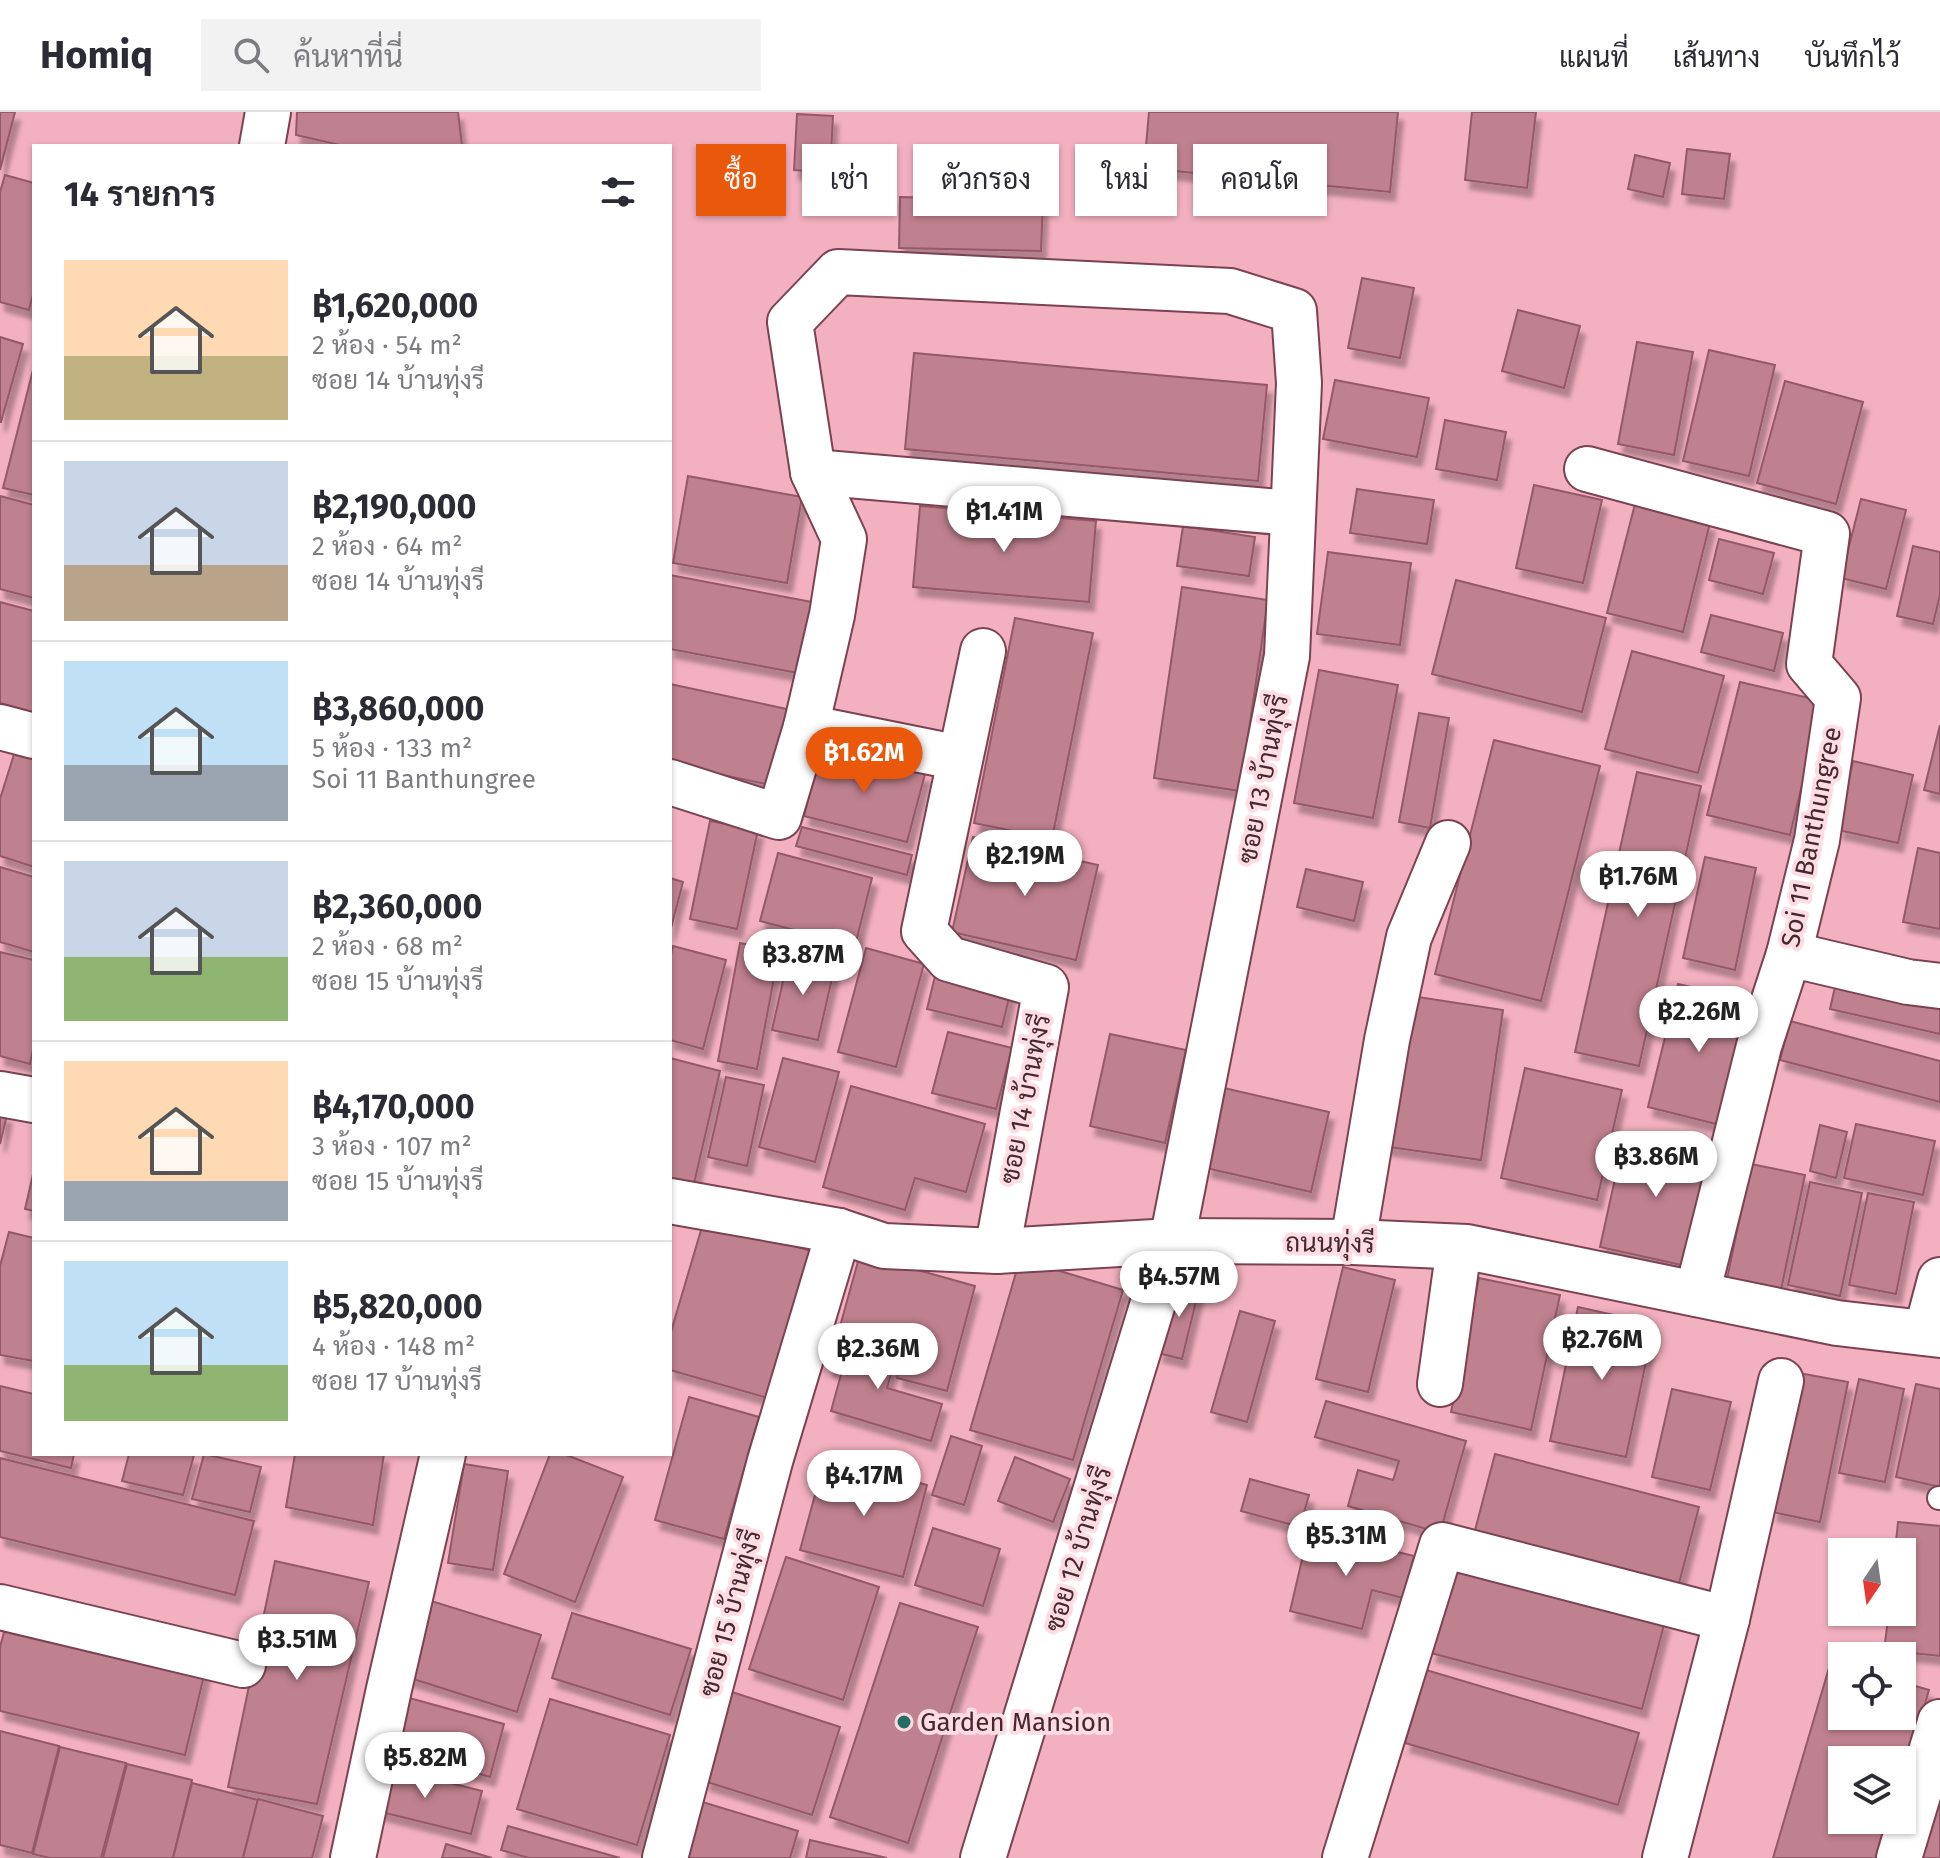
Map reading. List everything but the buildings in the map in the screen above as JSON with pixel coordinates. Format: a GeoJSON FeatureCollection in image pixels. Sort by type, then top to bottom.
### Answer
{"type":"FeatureCollection","features":[{"type":"Feature","properties":{"kind":"street"},"geometry":{"type":"LineString","coordinates":[[262,144],[268,112]]}},
{"type":"Feature","properties":{"kind":"street","name":"ซอย 13 บ้านทุ่งรี"},"geometry":{"type":"LineString","coordinates":[[813,472],[790,322],[838,272],[1230,291],[1294,311],[1299,383],[1287,656],[1172,1241]]}},
{"type":"Feature","properties":{"kind":"street","name":"Soi 11 Banthungree"},"geometry":{"type":"LineString","coordinates":[[1587,469],[1827,534],[1809,664],[1838,698],[1817,840],[1789,954],[1759,1046],[1697,1294]]}},
{"type":"Feature","properties":{"kind":"street"},"geometry":{"type":"LineString","coordinates":[[672,783],[779,817],[806,727],[832,615],[844,539],[813,472],[1292,513]]}},
{"type":"Feature","properties":{"kind":"street","name":"ซอย 14 บ้านทุ่งรี"},"geometry":{"type":"LineString","coordinates":[[983,651],[924,931],[949,959],[1046,987],[997,1251]]}},
{"type":"Feature","properties":{"kind":"street"},"geometry":{"type":"LineString","coordinates":[[0,727],[32,735]]}},
{"type":"Feature","properties":{"kind":"street"},"geometry":{"type":"LineString","coordinates":[[806,727],[960,758]]}},
{"type":"Feature","properties":{"kind":"street"},"geometry":{"type":"LineString","coordinates":[[1353,1242],[1387,1040],[1409,937],[1448,843]]}},
{"type":"Feature","properties":{"kind":"street"},"geometry":{"type":"LineString","coordinates":[[1789,954],[1908,982],[1940,986]]}},
{"type":"Feature","properties":{"kind":"street"},"geometry":{"type":"LineString","coordinates":[[0,1094],[32,1100]]}},
{"type":"Feature","properties":{"kind":"street","name":"ถนนทุ่งรี"},"geometry":{"type":"LineString","coordinates":[[672,1201],[839,1231],[884,1246],[997,1251],[1172,1241],[1353,1242],[1459,1247],[1837,1323],[1933,1334]]}},
{"type":"Feature","properties":{"kind":"street","name":"ซอย 15 บ้านทุ่งรี"},"geometry":{"type":"LineString","coordinates":[[665,1858],[770,1461],[839,1231]]}},
{"type":"Feature","properties":{"kind":"street","name":"ซอย 12 บ้านทุ่งรี"},"geometry":{"type":"LineString","coordinates":[[983,1858],[1172,1241]]}},
{"type":"Feature","properties":{"kind":"street"},"geometry":{"type":"LineString","coordinates":[[1440,1384],[1459,1247]]}},
{"type":"Feature","properties":{"kind":"street"},"geometry":{"type":"LineString","coordinates":[[1933,1334],[1940,1280]]}},
{"type":"Feature","properties":{"kind":"street"},"geometry":{"type":"LineString","coordinates":[[1665,1858],[1727,1619],[1781,1381]]}},
{"type":"Feature","properties":{"kind":"street"},"geometry":{"type":"LineString","coordinates":[[353,1858],[443,1456]]}},
{"type":"Feature","properties":{"kind":"street"},"geometry":{"type":"LineString","coordinates":[[1345,1858],[1442,1545],[1727,1619]]}},
{"type":"Feature","properties":{"kind":"street"},"geometry":{"type":"LineString","coordinates":[[0,1607],[243,1665]]}},
{"type":"Feature","properties":{"kind":"street"},"geometry":{"type":"LineString","coordinates":[[1899,1858],[1940,1722]]}},
{"type":"Feature","properties":{"kind":"place","name":"Garden Mansion"},"geometry":{"type":"Point","coordinates":[904,1722]}}]}
